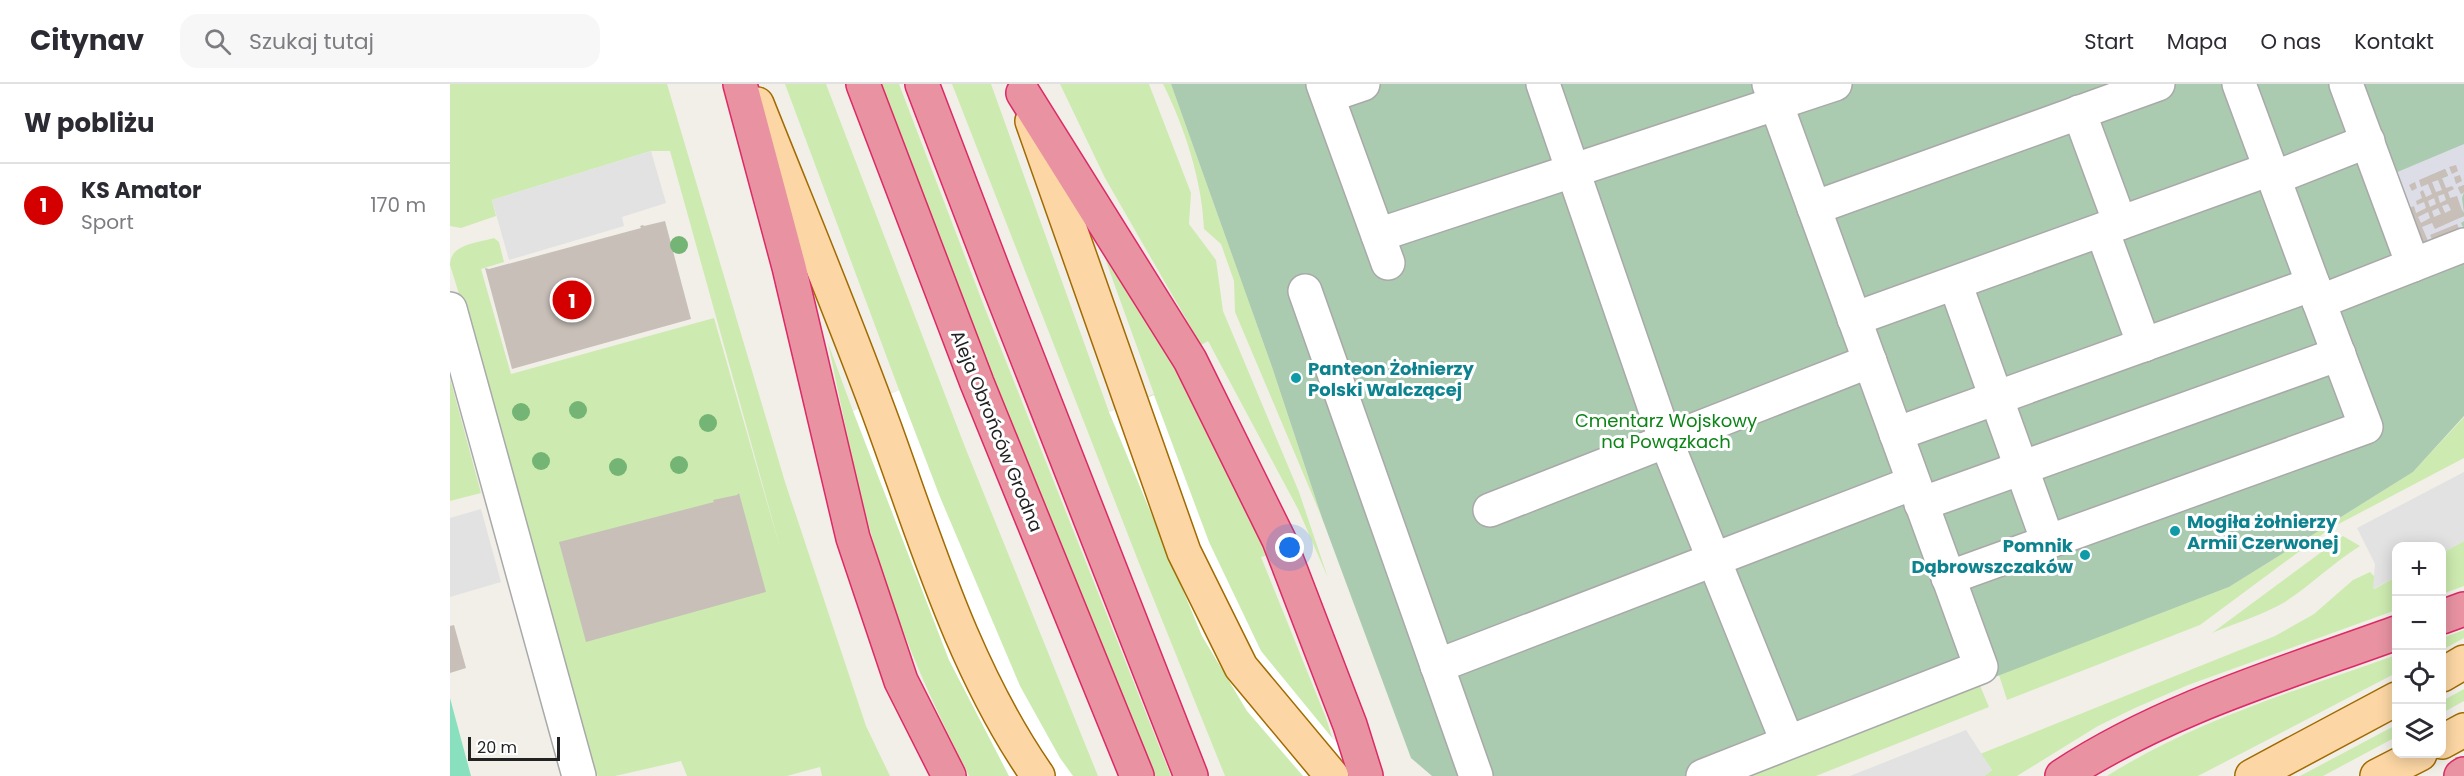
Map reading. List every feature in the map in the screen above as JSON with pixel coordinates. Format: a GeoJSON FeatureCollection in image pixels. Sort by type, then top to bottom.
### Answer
{"type":"FeatureCollection","features":[{"type":"Feature","properties":{"kind":"highway"},"geometry":{"type":"LineString","coordinates":[[740,84],[789,267],[853,538],[901,681],[949,776]]}},
{"type":"Feature","properties":{"kind":"highway","name":"Aleja Obrońców Grodna"},"geometry":{"type":"LineString","coordinates":[[863,84],[976,382],[1137,776]]}},
{"type":"Feature","properties":{"kind":"highway"},"geometry":{"type":"LineString","coordinates":[[922,84],[1191,776]]}},
{"type":"Feature","properties":{"kind":"highway"},"geometry":{"type":"LineString","coordinates":[[1021,89],[1190,360],[1279,540],[1350,725],[1366,776]]}},
{"type":"Feature","properties":{"kind":"highway"},"geometry":{"type":"LineString","coordinates":[[2446,616],[2464,609]]}},
{"type":"Feature","properties":{"kind":"highway"},"geometry":{"type":"LineString","coordinates":[[2062,776],[2123,740],[2184,712],[2392,635]]}},
{"type":"Feature","properties":{"kind":"main road"},"geometry":{"type":"LineString","coordinates":[[749,84],[875,401],[946,597],[981,681],[1017,746],[1038,776]]}},
{"type":"Feature","properties":{"kind":"main road"},"geometry":{"type":"LineString","coordinates":[[1021,89],[1185,552],[1241,667],[1319,764],[1332,776]]}},
{"type":"Feature","properties":{"kind":"main road"},"geometry":{"type":"LineString","coordinates":[[2446,673],[2464,662]]}},
{"type":"Feature","properties":{"kind":"main road"},"geometry":{"type":"LineString","coordinates":[[2253,776],[2392,702]]}},
{"type":"Feature","properties":{"kind":"main road"},"geometry":{"type":"LineString","coordinates":[[2446,740],[2464,730]]}},
{"type":"Feature","properties":{"kind":"main road"},"geometry":{"type":"LineString","coordinates":[[2377,776],[2411,758]]}},
{"type":"Feature","properties":{"kind":"street"},"geometry":{"type":"LineString","coordinates":[[1363,84],[1326,90],[1383,249],[1573,171],[1773,94],[1835,84]]}},
{"type":"Feature","properties":{"kind":"street"},"geometry":{"type":"LineString","coordinates":[[1543,84],[1666,441],[1787,741]]}},
{"type":"Feature","properties":{"kind":"street"},"geometry":{"type":"LineString","coordinates":[[1814,208],[2158,84]]}},
{"type":"Feature","properties":{"kind":"street"},"geometry":{"type":"LineString","coordinates":[[1948,578],[2366,427],[2239,84]]}},
{"type":"Feature","properties":{"kind":"street"},"geometry":{"type":"LineString","coordinates":[[2346,84],[2413,265]]}},
{"type":"Feature","properties":{"kind":"street"},"geometry":{"type":"LineString","coordinates":[[1703,776],[1787,741],[1981,667],[1773,94]]}},
{"type":"Feature","properties":{"kind":"street"},"geometry":{"type":"LineString","coordinates":[[2079,112],[2144,345]]}},
{"type":"Feature","properties":{"kind":"street"},"geometry":{"type":"LineString","coordinates":[[1854,319],[2111,227],[2368,141]]}},
{"type":"Feature","properties":{"kind":"street"},"geometry":{"type":"LineString","coordinates":[[1896,434],[2144,345],[2413,265],[2464,246]]}},
{"type":"Feature","properties":{"kind":"street"},"geometry":{"type":"LineString","coordinates":[[1955,283],[2048,542]]}},
{"type":"Feature","properties":{"kind":"street"},"geometry":{"type":"LineString","coordinates":[[1305,291],[1476,776]]}},
{"type":"Feature","properties":{"kind":"street"},"geometry":{"type":"LineString","coordinates":[[450,309],[579,776]]}},
{"type":"Feature","properties":{"kind":"street"},"geometry":{"type":"LineString","coordinates":[[1437,666],[1714,560],[1917,494],[2022,468],[2339,354]]}},
{"type":"Feature","properties":{"kind":"street"},"geometry":{"type":"LineString","coordinates":[[1490,510],[1870,361]]}},
{"type":"Feature","properties":{"kind":"green space"},"geometry":{"type":"Polygon","coordinates":[[[450,84],[667,84],[785,482],[866,726],[890,776],[822,776],[820,767],[787,776],[687,776],[681,761],[615,776],[598,776],[590,765],[500,426],[450,265],[454,253],[466,246],[494,238],[499,242],[504,262],[481,269],[511,374],[714,318],[781,551],[670,151],[651,151],[492,200],[496,216],[461,228],[450,226],[450,84]]]}},
{"type":"Feature","properties":{"kind":"green space"},"geometry":{"type":"Polygon","coordinates":[[[785,84],[826,84],[965,447],[1098,776],[969,776],[934,705],[904,633],[868,524],[828,343],[853,411],[899,390],[785,84]]]}},
{"type":"Feature","properties":{"kind":"green space"},"geometry":{"type":"Polygon","coordinates":[[[880,84],[899,84],[984,306],[1171,776],[1153,776],[923,203],[880,84]]]}},
{"type":"Feature","properties":{"kind":"green space"},"geometry":{"type":"Polygon","coordinates":[[[952,84],[991,84],[1109,412],[1154,394],[1094,228],[1179,376],[1268,555],[1261,557],[1326,718],[1344,776],[1225,776],[1139,563],[952,84]]]}},
{"type":"Feature","properties":{"kind":"green space"},"geometry":{"type":"Polygon","coordinates":[[[1060,84],[1149,84],[1191,193],[1189,224],[1216,260],[1223,311],[1299,492],[1328,578],[1298,509],[1208,341],[1201,345],[1105,178],[1060,84]]]}},
{"type":"Feature","properties":{"kind":"green space"},"geometry":{"type":"Polygon","coordinates":[[[1163,84],[1171,84],[1272,367],[1322,518],[1235,312],[1234,281],[1221,244],[1204,229],[1200,192],[1191,155],[1163,84]]]}},
{"type":"Feature","properties":{"kind":"green space","name":"Cmentarz Wojskowy na Powązkach"},"geometry":{"type":"Polygon","coordinates":[[[1171,84],[2464,84],[2464,416],[2413,472],[2229,587],[1737,776],[1432,776],[1411,758],[1322,518],[1272,367],[1171,84]]]}},
{"type":"Feature","properties":{"kind":"green space"},"geometry":{"type":"Polygon","coordinates":[[[450,378],[481,493],[450,501],[450,378]]]}},
{"type":"Feature","properties":{"kind":"green space"},"geometry":{"type":"Polygon","coordinates":[[[2464,417],[2464,458],[2331,528],[2200,625],[2007,700],[1999,675],[2229,587],[2413,472],[2464,417]]]}},
{"type":"Feature","properties":{"kind":"green space"},"geometry":{"type":"Polygon","coordinates":[[[2343,536],[2360,546],[2285,602],[2212,633],[2343,536]]]}},
{"type":"Feature","properties":{"kind":"green space"},"geometry":{"type":"Polygon","coordinates":[[[2464,541],[2464,586],[2446,593],[2446,551],[2464,541]]]}},
{"type":"Feature","properties":{"kind":"green space"},"geometry":{"type":"Polygon","coordinates":[[[2370,572],[2374,576],[2374,589],[2392,579],[2392,611],[2188,685],[2135,708],[2098,726],[2017,776],[1984,776],[1992,770],[1980,754],[2275,636],[2314,614],[2353,580],[2370,572]]]}},
{"type":"Feature","properties":{"kind":"green space"},"geometry":{"type":"Polygon","coordinates":[[[2464,630],[2464,638],[2446,648],[2446,637],[2464,630]]]}},
{"type":"Feature","properties":{"kind":"green space"},"geometry":{"type":"Polygon","coordinates":[[[2392,656],[2392,675],[2198,776],[2107,776],[2176,738],[2285,694],[2392,656]]]}},
{"type":"Feature","properties":{"kind":"green space"},"geometry":{"type":"Polygon","coordinates":[[[1979,683],[1989,707],[1816,776],[1737,776],[1979,683]]]}},
{"type":"Feature","properties":{"kind":"green space"},"geometry":{"type":"Polygon","coordinates":[[[2464,689],[2464,701],[2446,711],[2446,699],[2464,689]]]}},
{"type":"Feature","properties":{"kind":"green space"},"geometry":{"type":"Polygon","coordinates":[[[450,698],[471,776],[450,776],[450,698]]]}},
{"type":"Feature","properties":{"kind":"green space"},"geometry":{"type":"Polygon","coordinates":[[[2392,727],[2392,739],[2323,776],[2300,776],[2392,727]]]}},
{"type":"Feature","properties":{"kind":"shaded area"},"geometry":{"type":"Polygon","coordinates":[[[2464,144],[2464,185],[2458,188],[2461,194],[2464,192],[2462,198],[2464,213],[2462,210],[2457,213],[2459,218],[2464,216],[2464,221],[2461,223],[2464,229],[2464,260],[2412,281],[2376,181],[2464,144]],[[2445,169],[2429,176],[2421,186],[2448,176],[2445,169]]]}},
{"type":"Feature","properties":{"kind":"shaded area"},"geometry":{"type":"Polygon","coordinates":[[[651,151],[666,203],[622,217],[624,226],[509,260],[492,200],[651,151]]]}},
{"type":"Feature","properties":{"kind":"shaded area"},"geometry":{"type":"Polygon","coordinates":[[[2464,472],[2464,541],[2446,551],[2446,542],[2392,542],[2392,579],[2373,589],[2375,564],[2357,528],[2464,472]]]}},
{"type":"Feature","properties":{"kind":"shaded area"},"geometry":{"type":"Polygon","coordinates":[[[481,509],[501,582],[450,597],[450,518],[481,509]]]}},
{"type":"Feature","properties":{"kind":"shaded area"},"geometry":{"type":"Polygon","coordinates":[[[1966,730],[1992,770],[1984,776],[1850,776],[1966,730]]]}},
{"type":"Feature","properties":{"kind":"pier"},"geometry":{"type":"Polygon","coordinates":[[[899,390],[940,497],[1020,686],[1060,758],[1073,776],[1009,776],[949,660],[853,411],[899,390]]]}},
{"type":"Feature","properties":{"kind":"pier"},"geometry":{"type":"Polygon","coordinates":[[[1154,395],[1209,542],[1261,651],[1333,739],[1378,776],[1303,776],[1247,711],[1202,636],[1109,412],[1154,395]]]}},
{"type":"Feature","properties":{"kind":"building"},"geometry":{"type":"Polygon","coordinates":[[[2456,165],[2458,171],[2452,174],[2449,167],[2456,165]]]}},
{"type":"Feature","properties":{"kind":"building"},"geometry":{"type":"Polygon","coordinates":[[[2445,169],[2448,175],[2442,178],[2446,188],[2452,186],[2454,189],[2448,192],[2450,198],[2457,196],[2464,216],[2435,229],[2432,223],[2422,227],[2429,243],[2423,246],[2407,209],[2414,206],[2416,213],[2426,208],[2424,202],[2417,205],[2416,201],[2422,198],[2420,192],[2423,190],[2426,197],[2432,194],[2428,184],[2421,187],[2419,180],[2445,169]],[[2438,180],[2432,182],[2436,192],[2442,190],[2438,180]],[[2444,194],[2438,196],[2440,203],[2446,200],[2444,194]],[[2434,198],[2428,201],[2430,207],[2436,204],[2434,198]],[[2448,204],[2442,206],[2445,213],[2451,210],[2448,204]],[[2438,208],[2432,211],[2434,217],[2441,214],[2438,208]],[[2428,212],[2418,217],[2421,223],[2430,218],[2428,212]]]}},
{"type":"Feature","properties":{"kind":"building"},"geometry":{"type":"Polygon","coordinates":[[[2460,175],[2462,181],[2456,184],[2454,177],[2460,175]]]}},
{"type":"Feature","properties":{"kind":"building"},"geometry":{"type":"Polygon","coordinates":[[[2415,182],[2417,188],[2412,191],[2409,185],[2415,182]]]}},
{"type":"Feature","properties":{"kind":"building"},"geometry":{"type":"Polygon","coordinates":[[[2464,185],[2464,192],[2461,194],[2458,187],[2464,185]]]}},
{"type":"Feature","properties":{"kind":"building"},"geometry":{"type":"Polygon","coordinates":[[[665,221],[691,319],[512,369],[485,268],[489,269],[641,228],[640,226],[643,225],[665,221]]]}},
{"type":"Feature","properties":{"kind":"building"},"geometry":{"type":"Polygon","coordinates":[[[2457,224],[2460,230],[2433,241],[2430,235],[2457,224]]]}},
{"type":"Feature","properties":{"kind":"building"},"geometry":{"type":"Polygon","coordinates":[[[739,493],[766,592],[586,642],[559,542],[714,502],[713,500],[739,493]]]}},
{"type":"Feature","properties":{"kind":"building"},"geometry":{"type":"Polygon","coordinates":[[[454,625],[466,668],[450,673],[450,626],[454,625]]]}},
{"type":"Feature","properties":{"kind":"place","name":"KS Amator"},"geometry":{"type":"Point","coordinates":[572,300]}},
{"type":"Feature","properties":{"kind":"place","name":"Panteon Żołnierzy Polski Walczącej"},"geometry":{"type":"Point","coordinates":[1296,378]}},
{"type":"Feature","properties":{"kind":"place","name":"Mogiła żołnierzy Armii Czerwonej"},"geometry":{"type":"Point","coordinates":[2175,531]}},
{"type":"Feature","properties":{"kind":"place","name":"Pomnik Dąbrowszczaków"},"geometry":{"type":"Point","coordinates":[2085,555]}}]}
